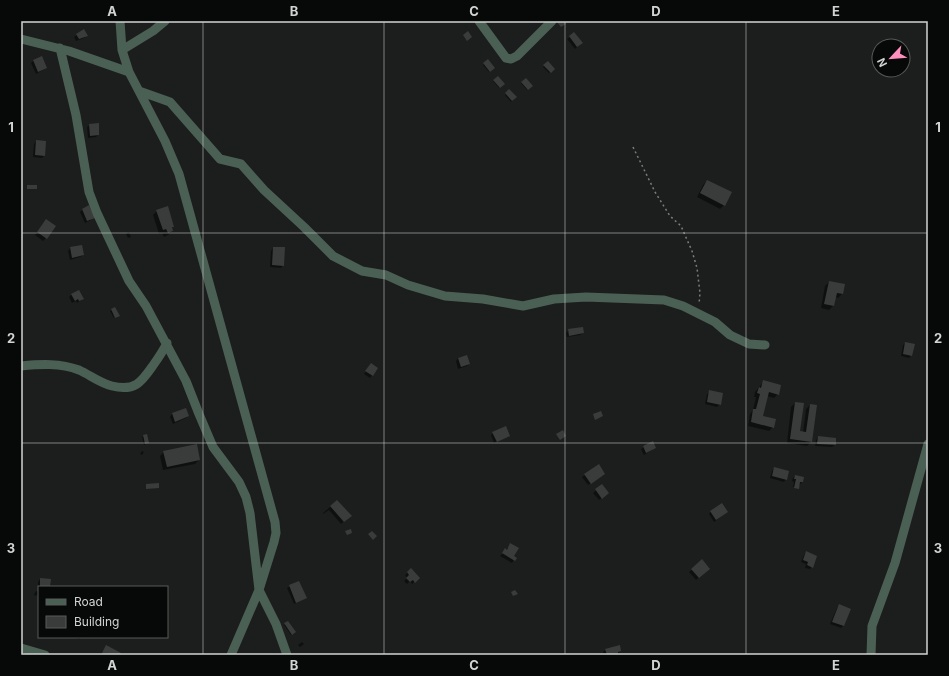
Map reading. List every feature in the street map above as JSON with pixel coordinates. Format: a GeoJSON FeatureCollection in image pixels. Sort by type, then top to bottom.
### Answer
{"type":"FeatureCollection","features":[{"type":"Feature","properties":{"kind":"street"},"geometry":{"type":"LineString","coordinates":[[120,21],[122,50],[129,72],[165,141],[179,174],[275,522],[276,533],[260,590],[231,655]]}},
{"type":"Feature","properties":{"kind":"street"},"geometry":{"type":"LineString","coordinates":[[122,50],[153,31],[165,21]]}},
{"type":"Feature","properties":{"kind":"street"},"geometry":{"type":"LineString","coordinates":[[479,21],[506,58],[511,59],[522,52],[552,21]]}},
{"type":"Feature","properties":{"kind":"street"},"geometry":{"type":"LineString","coordinates":[[21,39],[60,48],[129,72]]}},
{"type":"Feature","properties":{"kind":"street"},"geometry":{"type":"LineString","coordinates":[[60,48],[76,115],[90,192],[97,213],[129,282],[146,306],[186,381],[198,414],[213,447],[239,482],[246,497],[250,513],[260,590],[276,624],[287,655]]}},
{"type":"Feature","properties":{"kind":"street"},"geometry":{"type":"LineString","coordinates":[[139,91],[170,102],[220,159],[241,164],[264,190],[333,256],[362,271],[386,275],[408,285],[445,296],[483,299],[523,306],[554,299],[586,297],[625,300],[664,300],[683,306],[715,322],[730,335],[749,344],[765,345]]}},
{"type":"Feature","properties":{"kind":"street"},"geometry":{"type":"LineString","coordinates":[[21,366],[36,364],[56,365],[78,370],[112,386],[123,388],[136,385],[142,381],[162,353],[167,343]]}},
{"type":"Feature","properties":{"kind":"street"},"geometry":{"type":"LineString","coordinates":[[871,655],[872,626],[895,563],[928,444]]}},
{"type":"Feature","properties":{"kind":"street"},"geometry":{"type":"LineString","coordinates":[[21,648],[45,655]]}},
{"type":"Feature","properties":{"kind":"path"},"geometry":{"type":"LineString","coordinates":[[632,147],[655,192],[670,216],[681,226],[692,251],[697,268],[700,293],[697,314]]}},
{"type":"Feature","properties":{"kind":"building"},"geometry":{"type":"Polygon","coordinates":[[[556,21],[564,21],[566,24],[561,27],[556,21]]]}},
{"type":"Feature","properties":{"kind":"building"},"geometry":{"type":"Polygon","coordinates":[[[84,29],[88,36],[79,39],[76,34],[84,29]]]}},
{"type":"Feature","properties":{"kind":"building"},"geometry":{"type":"Polygon","coordinates":[[[468,31],[472,37],[467,41],[463,35],[468,31]]]}},
{"type":"Feature","properties":{"kind":"building"},"geometry":{"type":"Polygon","coordinates":[[[574,32],[583,43],[577,47],[569,36],[574,32]]]}},
{"type":"Feature","properties":{"kind":"building"},"geometry":{"type":"Polygon","coordinates":[[[42,56],[47,68],[38,72],[33,60],[42,56]]]}},
{"type":"Feature","properties":{"kind":"building"},"geometry":{"type":"Polygon","coordinates":[[[488,59],[495,68],[490,72],[483,63],[488,59]]]}},
{"type":"Feature","properties":{"kind":"building"},"geometry":{"type":"Polygon","coordinates":[[[548,61],[555,69],[551,73],[543,65],[548,61]]]}},
{"type":"Feature","properties":{"kind":"building"},"geometry":{"type":"Polygon","coordinates":[[[498,76],[505,84],[500,88],[493,80],[498,76]]]}},
{"type":"Feature","properties":{"kind":"building"},"geometry":{"type":"Polygon","coordinates":[[[526,78],[533,86],[528,90],[521,82],[526,78]]]}},
{"type":"Feature","properties":{"kind":"building"},"geometry":{"type":"Polygon","coordinates":[[[509,89],[517,97],[512,101],[505,93],[509,89]]]}},
{"type":"Feature","properties":{"kind":"building"},"geometry":{"type":"Polygon","coordinates":[[[99,123],[99,135],[90,136],[89,124],[99,123]]]}},
{"type":"Feature","properties":{"kind":"building"},"geometry":{"type":"Polygon","coordinates":[[[36,140],[46,141],[45,156],[35,155],[36,140]]]}},
{"type":"Feature","properties":{"kind":"building"},"geometry":{"type":"Polygon","coordinates":[[[707,180],[732,192],[725,206],[700,193],[707,180]]]}},
{"type":"Feature","properties":{"kind":"building"},"geometry":{"type":"Polygon","coordinates":[[[27,185],[37,185],[37,189],[27,189],[27,185]]]}},
{"type":"Feature","properties":{"kind":"building"},"geometry":{"type":"Polygon","coordinates":[[[89,205],[95,218],[87,221],[82,209],[89,205]]]}},
{"type":"Feature","properties":{"kind":"building"},"geometry":{"type":"Polygon","coordinates":[[[168,206],[174,227],[172,227],[173,231],[168,233],[166,229],[163,230],[156,210],[168,206]]]}},
{"type":"Feature","properties":{"kind":"building"},"geometry":{"type":"Polygon","coordinates":[[[46,219],[56,226],[47,239],[37,232],[46,219]]]}},
{"type":"Feature","properties":{"kind":"building"},"geometry":{"type":"Polygon","coordinates":[[[82,245],[84,255],[72,258],[70,247],[82,245]]]}},
{"type":"Feature","properties":{"kind":"building"},"geometry":{"type":"Polygon","coordinates":[[[273,247],[285,247],[284,266],[272,265],[273,247]]]}},
{"type":"Feature","properties":{"kind":"building"},"geometry":{"type":"Polygon","coordinates":[[[829,281],[845,284],[843,294],[837,293],[834,306],[824,304],[829,281]]]}},
{"type":"Feature","properties":{"kind":"building"},"geometry":{"type":"Polygon","coordinates":[[[79,290],[84,299],[79,301],[78,299],[75,301],[71,294],[79,290]]]}},
{"type":"Feature","properties":{"kind":"building"},"geometry":{"type":"Polygon","coordinates":[[[115,307],[120,316],[115,318],[111,309],[115,307]]]}},
{"type":"Feature","properties":{"kind":"building"},"geometry":{"type":"Polygon","coordinates":[[[583,327],[584,333],[569,336],[568,329],[583,327]]]}},
{"type":"Feature","properties":{"kind":"building"},"geometry":{"type":"Polygon","coordinates":[[[905,342],[915,344],[912,356],[903,354],[905,342]]]}},
{"type":"Feature","properties":{"kind":"building"},"geometry":{"type":"Polygon","coordinates":[[[467,355],[470,364],[461,367],[458,358],[467,355]]]}},
{"type":"Feature","properties":{"kind":"building"},"geometry":{"type":"Polygon","coordinates":[[[371,363],[378,368],[373,376],[365,371],[371,363]]]}},
{"type":"Feature","properties":{"kind":"building"},"geometry":{"type":"Polygon","coordinates":[[[763,380],[781,385],[779,395],[769,392],[763,416],[776,419],[774,428],[751,422],[753,409],[756,409],[760,394],[757,393],[759,387],[761,388],[763,380]]]}},
{"type":"Feature","properties":{"kind":"building"},"geometry":{"type":"Polygon","coordinates":[[[709,390],[723,393],[721,405],[707,402],[709,390]]]}},
{"type":"Feature","properties":{"kind":"building"},"geometry":{"type":"Polygon","coordinates":[[[795,402],[804,403],[800,431],[806,432],[810,404],[817,405],[812,442],[790,439],[795,402]]]}},
{"type":"Feature","properties":{"kind":"building"},"geometry":{"type":"Polygon","coordinates":[[[186,408],[189,416],[175,422],[172,413],[186,408]]]}},
{"type":"Feature","properties":{"kind":"building"},"geometry":{"type":"Polygon","coordinates":[[[601,411],[603,416],[595,420],[593,414],[601,411]]]}},
{"type":"Feature","properties":{"kind":"building"},"geometry":{"type":"Polygon","coordinates":[[[506,426],[510,436],[497,442],[492,432],[506,426]]]}},
{"type":"Feature","properties":{"kind":"building"},"geometry":{"type":"Polygon","coordinates":[[[563,430],[566,436],[560,440],[556,434],[563,430]]]}},
{"type":"Feature","properties":{"kind":"building"},"geometry":{"type":"Polygon","coordinates":[[[147,434],[149,443],[145,444],[143,435],[147,434]]]}},
{"type":"Feature","properties":{"kind":"building"},"geometry":{"type":"Polygon","coordinates":[[[818,436],[836,438],[836,445],[817,444],[818,436]]]}},
{"type":"Feature","properties":{"kind":"building"},"geometry":{"type":"Polygon","coordinates":[[[653,441],[656,448],[646,453],[643,446],[653,441]]]}},
{"type":"Feature","properties":{"kind":"building"},"geometry":{"type":"Polygon","coordinates":[[[197,444],[200,460],[167,467],[163,451],[197,444]]]}},
{"type":"Feature","properties":{"kind":"building"},"geometry":{"type":"Polygon","coordinates":[[[599,464],[605,474],[591,484],[584,474],[599,464]]]}},
{"type":"Feature","properties":{"kind":"building"},"geometry":{"type":"Polygon","coordinates":[[[774,467],[789,471],[787,480],[772,476],[774,467]]]}},
{"type":"Feature","properties":{"kind":"building"},"geometry":{"type":"Polygon","coordinates":[[[795,475],[804,477],[803,482],[800,482],[799,489],[794,488],[796,479],[794,479],[795,475]]]}},
{"type":"Feature","properties":{"kind":"building"},"geometry":{"type":"Polygon","coordinates":[[[159,483],[159,488],[146,489],[146,484],[159,483]]]}},
{"type":"Feature","properties":{"kind":"building"},"geometry":{"type":"Polygon","coordinates":[[[602,484],[609,493],[602,499],[595,489],[602,484]]]}},
{"type":"Feature","properties":{"kind":"building"},"geometry":{"type":"Polygon","coordinates":[[[337,500],[352,516],[344,522],[330,506],[337,500]]]}},
{"type":"Feature","properties":{"kind":"building"},"geometry":{"type":"Polygon","coordinates":[[[722,503],[728,512],[716,520],[710,511],[722,503]]]}},
{"type":"Feature","properties":{"kind":"building"},"geometry":{"type":"Polygon","coordinates":[[[351,529],[352,533],[347,535],[345,531],[351,529]]]}},
{"type":"Feature","properties":{"kind":"building"},"geometry":{"type":"Polygon","coordinates":[[[372,531],[377,536],[373,540],[368,534],[372,531]]]}},
{"type":"Feature","properties":{"kind":"building"},"geometry":{"type":"Polygon","coordinates":[[[510,543],[519,548],[514,556],[517,558],[515,561],[502,553],[505,548],[507,550],[510,543]]]}},
{"type":"Feature","properties":{"kind":"building"},"geometry":{"type":"Polygon","coordinates":[[[806,551],[817,556],[813,568],[807,565],[808,562],[803,560],[806,551]]]}},
{"type":"Feature","properties":{"kind":"building"},"geometry":{"type":"Polygon","coordinates":[[[702,559],[710,569],[699,578],[691,569],[702,559]]]}},
{"type":"Feature","properties":{"kind":"building"},"geometry":{"type":"Polygon","coordinates":[[[411,568],[420,578],[415,583],[413,580],[410,582],[406,578],[409,575],[407,572],[411,568]]]}},
{"type":"Feature","properties":{"kind":"building"},"geometry":{"type":"Polygon","coordinates":[[[40,578],[51,579],[50,586],[40,586],[40,578]]]}},
{"type":"Feature","properties":{"kind":"building"},"geometry":{"type":"Polygon","coordinates":[[[299,581],[307,598],[296,603],[289,585],[299,581]]]}},
{"type":"Feature","properties":{"kind":"building"},"geometry":{"type":"Polygon","coordinates":[[[515,590],[518,594],[513,596],[511,592],[515,590]]]}},
{"type":"Feature","properties":{"kind":"building"},"geometry":{"type":"Polygon","coordinates":[[[839,604],[851,609],[844,626],[832,622],[839,604]]]}},
{"type":"Feature","properties":{"kind":"building"},"geometry":{"type":"Polygon","coordinates":[[[288,621],[296,632],[292,635],[284,623],[288,621]]]}},
{"type":"Feature","properties":{"kind":"building"},"geometry":{"type":"Polygon","coordinates":[[[106,645],[121,653],[120,655],[105,655],[102,653],[106,645]]]}},
{"type":"Feature","properties":{"kind":"building"},"geometry":{"type":"Polygon","coordinates":[[[620,645],[621,651],[618,652],[618,655],[607,655],[605,649],[620,645]]]}}]}
